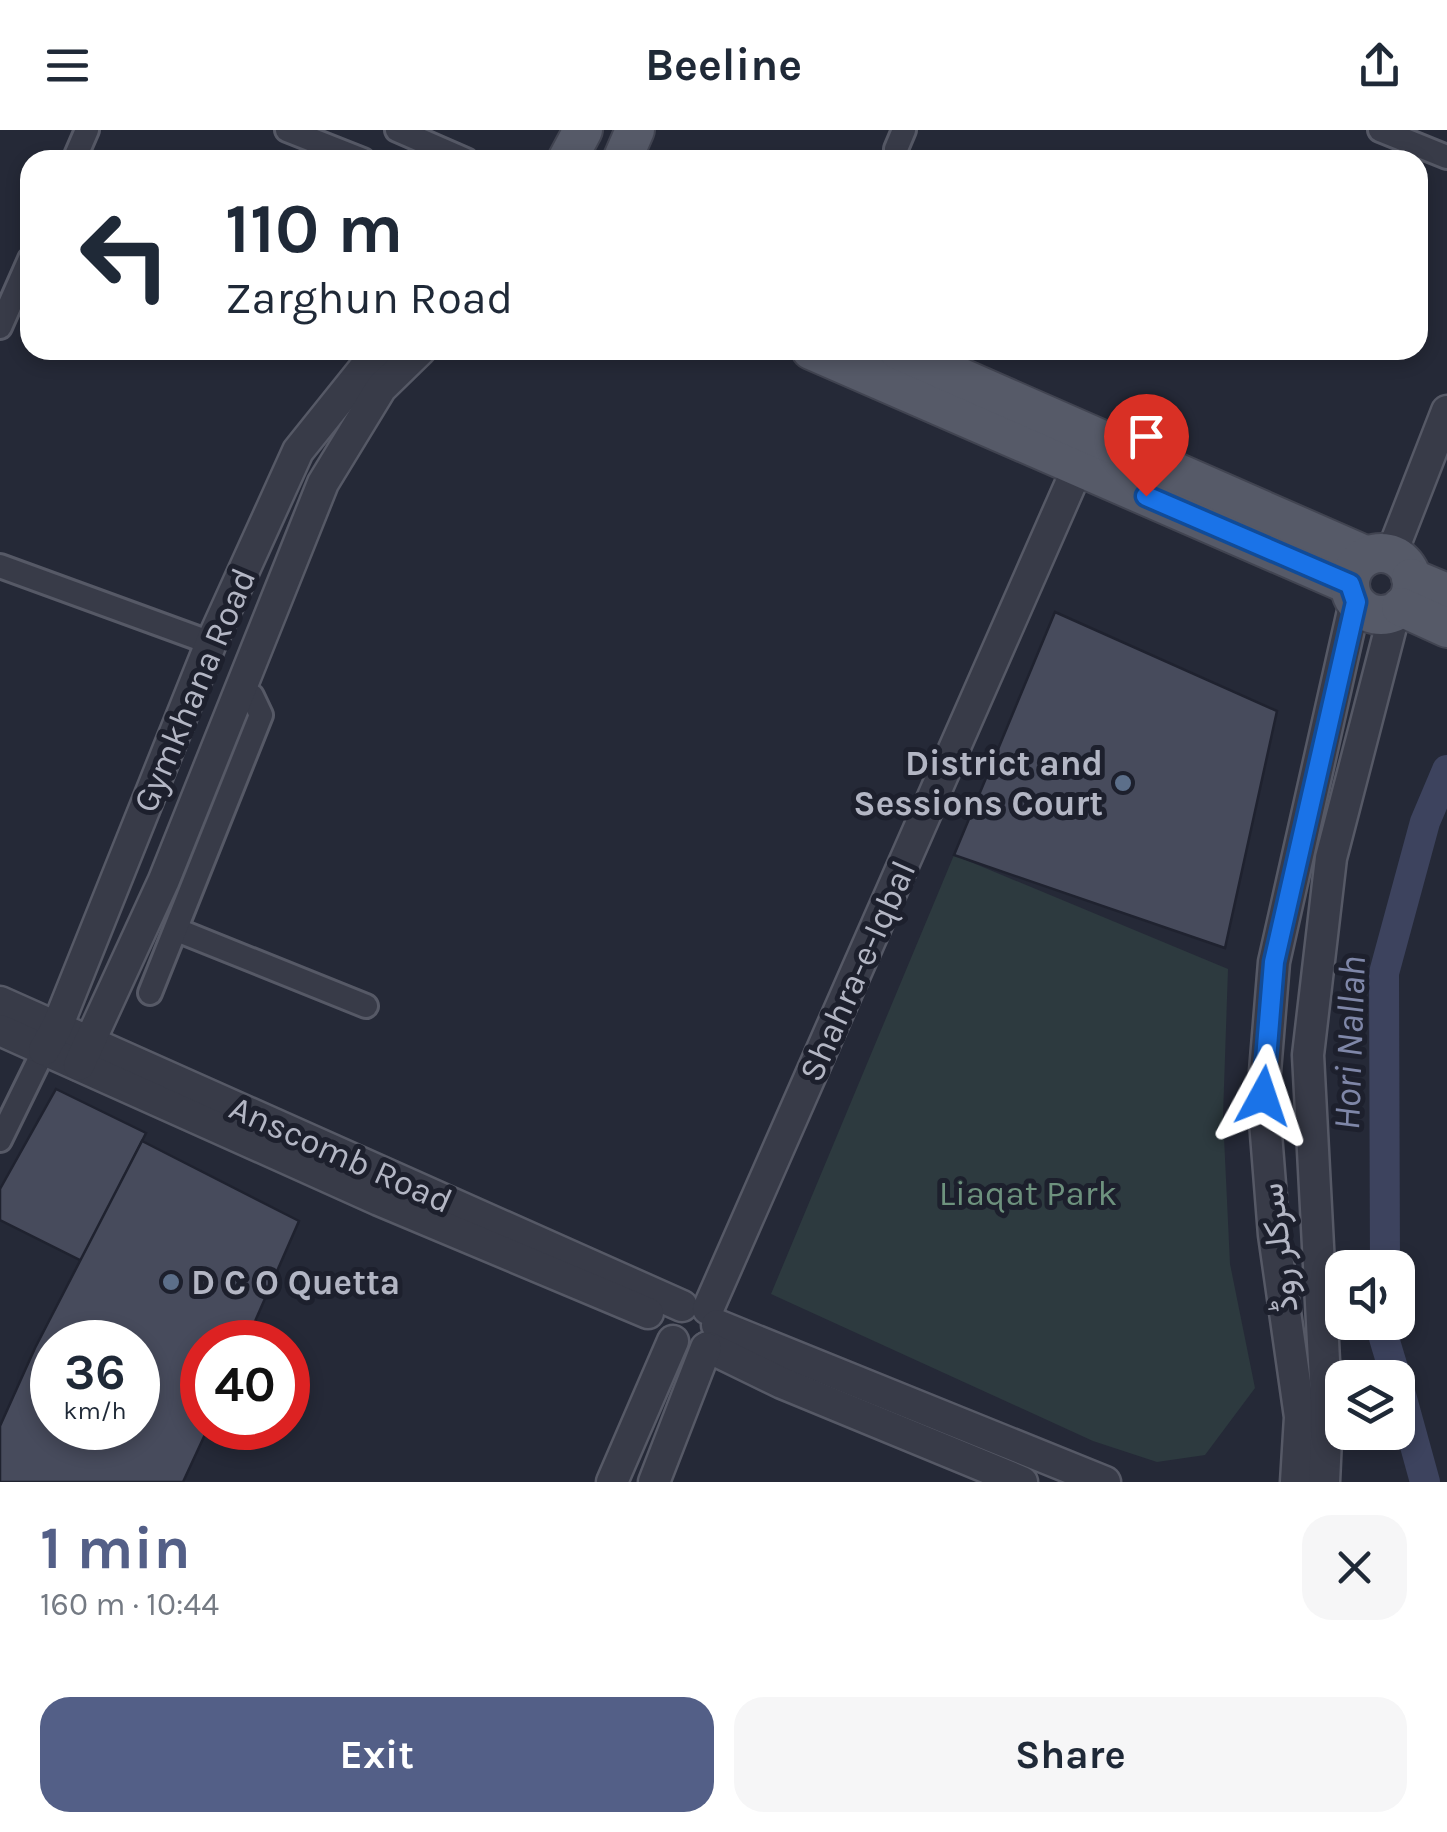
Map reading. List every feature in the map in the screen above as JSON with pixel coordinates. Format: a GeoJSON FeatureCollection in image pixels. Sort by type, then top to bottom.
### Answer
{"type":"FeatureCollection","features":[{"type":"Feature","properties":{"kind":"main road"},"geometry":{"type":"LineString","coordinates":[[834,360],[1078,467],[1381,585],[1447,593]]}},
{"type":"Feature","properties":{"kind":"main road"},"geometry":{"type":"LineString","coordinates":[[919,360],[1381,585],[1447,628]]}},
{"type":"Feature","properties":{"kind":"street"},"geometry":{"type":"LineString","coordinates":[[288,130],[338,150]]}},
{"type":"Feature","properties":{"kind":"street"},"geometry":{"type":"LineString","coordinates":[[397,130],[443,150]]}},
{"type":"Feature","properties":{"kind":"street"},"geometry":{"type":"LineString","coordinates":[[1380,130],[1447,157]]}},
{"type":"Feature","properties":{"kind":"street"},"geometry":{"type":"LineString","coordinates":[[0,327],[20,282]]}},
{"type":"Feature","properties":{"kind":"street","name":"Gymkhana Road"},"geometry":{"type":"LineString","coordinates":[[50,1038],[211,644],[298,451],[371,360]]}},
{"type":"Feature","properties":{"kind":"street"},"geometry":{"type":"LineString","coordinates":[[85,1054],[164,880],[323,484],[381,388],[410,360]]}},
{"type":"Feature","properties":{"kind":"street","name":"سرکلر روڈ"},"geometry":{"type":"LineString","coordinates":[[1296,1482],[1300,1417],[1274,1235],[1263,1096],[1274,962],[1381,585],[1447,411]]}},
{"type":"Feature","properties":{"kind":"street","name":"Shahra-e-Iqbal"},"geometry":{"type":"LineString","coordinates":[[612,1482],[695,1328],[1078,467]]}},
{"type":"Feature","properties":{"kind":"street"},"geometry":{"type":"LineString","coordinates":[[0,566],[211,644]]}},
{"type":"Feature","properties":{"kind":"street","name":"سرکلر روڈ"},"geometry":{"type":"LineString","coordinates":[[1325,1380],[1308,1055],[1332,858],[1381,585]]}},
{"type":"Feature","properties":{"kind":"street"},"geometry":{"type":"LineString","coordinates":[[150,993],[261,715],[252,696],[239,693]]}},
{"type":"Feature","properties":{"kind":"street"},"geometry":{"type":"LineString","coordinates":[[177,930],[366,1006]]}},
{"type":"Feature","properties":{"kind":"street","name":"Anscomb Road"},"geometry":{"type":"LineString","coordinates":[[0,1002],[50,1038],[695,1328],[1104,1482]]}},
{"type":"Feature","properties":{"kind":"street","name":"Anscomb Road"},"geometry":{"type":"LineString","coordinates":[[0,1030],[50,1038]]}},
{"type":"Feature","properties":{"kind":"street"},"geometry":{"type":"LineString","coordinates":[[0,1140],[50,1038]]}},
{"type":"Feature","properties":{"kind":"street"},"geometry":{"type":"LineString","coordinates":[[654,1482],[695,1328]]}},
{"type":"Feature","properties":{"kind":"street","name":"Anscomb Road"},"geometry":{"type":"LineString","coordinates":[[695,1328],[782,1383],[1022,1482]]}},
{"type":"Feature","properties":{"kind":"street","name":"سرکلر روڈ"},"geometry":{"type":"LineString","coordinates":[[1324,1482],[1326,1450]]}},
{"type":"Feature","properties":{"kind":"street"},"geometry":{"type":"LineString","coordinates":[[1334,1450],[1340,1482]]}},
{"type":"Feature","properties":{"kind":"green space","name":"Liaqat Park"},"geometry":{"type":"Polygon","coordinates":[[[954,855],[1228,969],[1223,1116],[1230,1264],[1255,1388],[1205,1455],[1157,1462],[1093,1441],[771,1294],[954,855]]]}},
{"type":"Feature","properties":{"kind":"building","name":"District and Sessions Court"},"geometry":{"type":"Polygon","coordinates":[[[1055,612],[1277,711],[1225,948],[954,855],[1055,612]]]}},
{"type":"Feature","properties":{"kind":"building"},"geometry":{"type":"Polygon","coordinates":[[[56,1089],[146,1133],[82,1261],[0,1220],[0,1189],[56,1089]]]}},
{"type":"Feature","properties":{"kind":"building","name":"D C O Quetta"},"geometry":{"type":"Polygon","coordinates":[[[142,1141],[299,1221],[256,1320],[180,1320],[180,1450],[198,1450],[183,1482],[0,1482],[0,1426],[30,1359],[30,1450],[160,1450],[160,1320],[49,1320],[142,1141]]]}},
{"type":"Feature","properties":{"kind":"waterway","name":"Hori Nallah"},"geometry":{"type":"LineString","coordinates":[[1385,1250],[1384,973],[1425,822],[1447,770]]}},
{"type":"Feature","properties":{"kind":"waterway","name":"Hori Nallah"},"geometry":{"type":"LineString","coordinates":[[1385,1340],[1391,1360]]}},
{"type":"Feature","properties":{"kind":"waterway","name":"Hori Nallah"},"geometry":{"type":"LineString","coordinates":[[1415,1446],[1425,1482]]}},
{"type":"Feature","properties":{"kind":"place","name":"District and Sessions Court"},"geometry":{"type":"Point","coordinates":[1123,783]}},
{"type":"Feature","properties":{"kind":"place","name":"D C O Quetta"},"geometry":{"type":"Point","coordinates":[171,1282]}},
{"type":"Feature","properties":{"kind":"route"},"geometry":{"type":"LineString","coordinates":[[1146,496],[1350,584],[1356,602],[1274,962],[1263,1096]]}}]}
